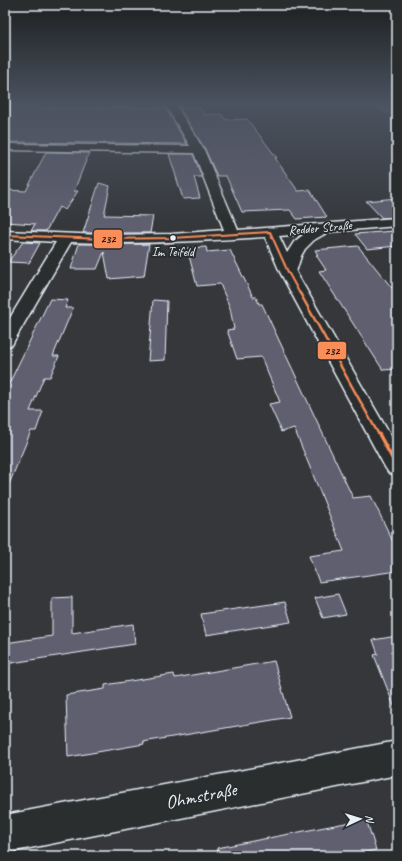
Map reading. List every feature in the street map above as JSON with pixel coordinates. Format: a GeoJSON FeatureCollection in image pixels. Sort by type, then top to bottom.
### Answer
{"type":"FeatureCollection","features":[{"type":"Feature","properties":{"kind":"street"},"geometry":{"type":"LineString","coordinates":[[195,144],[233,235]]}},
{"type":"Feature","properties":{"kind":"street"},"geometry":{"type":"LineString","coordinates":[[5,147],[198,150]]}},
{"type":"Feature","properties":{"kind":"street","name":"Redder Straße"},"geometry":{"type":"LineString","coordinates":[[397,222],[270,232],[288,272],[397,467]]}},
{"type":"Feature","properties":{"kind":"street"},"geometry":{"type":"LineString","coordinates":[[250,234],[256,242],[288,272],[296,249],[305,239],[324,228]]}},
{"type":"Feature","properties":{"kind":"street"},"geometry":{"type":"LineString","coordinates":[[5,235],[65,239],[151,239],[270,232]]}},
{"type":"Feature","properties":{"kind":"street"},"geometry":{"type":"LineString","coordinates":[[7,335],[65,239]]}},
{"type":"Feature","properties":{"kind":"street","name":"Ohmstraße"},"geometry":{"type":"LineString","coordinates":[[5,834],[397,758]]}},
{"type":"Feature","properties":{"kind":"building"},"geometry":{"type":"Polygon","coordinates":[[[202,144],[266,144],[298,191],[310,190],[327,217],[297,219],[290,210],[242,212],[226,176],[217,176],[202,144]]]}},
{"type":"Feature","properties":{"kind":"building"},"geometry":{"type":"Polygon","coordinates":[[[46,152],[89,153],[74,191],[78,191],[65,210],[59,207],[46,231],[31,231],[35,224],[5,222],[5,190],[26,191],[46,152]]]}},
{"type":"Feature","properties":{"kind":"building"},"geometry":{"type":"Polygon","coordinates":[[[169,154],[193,154],[202,177],[194,177],[200,198],[183,199],[169,154]]]}},
{"type":"Feature","properties":{"kind":"building"},"geometry":{"type":"Polygon","coordinates":[[[99,183],[110,186],[104,215],[153,216],[150,233],[83,233],[99,183]]]}},
{"type":"Feature","properties":{"kind":"building"},"geometry":{"type":"Polygon","coordinates":[[[397,198],[397,217],[382,218],[366,201],[397,198]]]}},
{"type":"Feature","properties":{"kind":"building"},"geometry":{"type":"Polygon","coordinates":[[[392,228],[397,228],[397,246],[367,249],[355,234],[395,231],[392,228]]]}},
{"type":"Feature","properties":{"kind":"building"},"geometry":{"type":"Polygon","coordinates":[[[23,242],[40,243],[29,263],[8,262],[23,242]]]}},
{"type":"Feature","properties":{"kind":"building"},"geometry":{"type":"Polygon","coordinates":[[[79,244],[149,244],[144,276],[109,279],[104,252],[97,269],[71,269],[79,244]]]}},
{"type":"Feature","properties":{"kind":"building"},"geometry":{"type":"Polygon","coordinates":[[[358,246],[392,288],[397,287],[397,369],[383,370],[319,271],[326,270],[316,255],[318,255],[315,250],[358,246]]]}},
{"type":"Feature","properties":{"kind":"building"},"geometry":{"type":"Polygon","coordinates":[[[206,247],[207,252],[230,250],[253,297],[256,297],[259,304],[262,304],[353,498],[371,496],[397,550],[397,571],[319,582],[309,556],[344,551],[294,428],[281,432],[269,404],[280,402],[261,357],[237,359],[227,330],[234,329],[230,308],[220,284],[197,286],[187,248],[206,247]]]}},
{"type":"Feature","properties":{"kind":"building"},"geometry":{"type":"Polygon","coordinates":[[[50,299],[68,300],[65,308],[73,308],[53,356],[59,356],[50,377],[44,377],[30,411],[43,411],[36,431],[31,431],[5,494],[5,392],[50,299]]]}},
{"type":"Feature","properties":{"kind":"building"},"geometry":{"type":"Polygon","coordinates":[[[153,300],[167,301],[165,360],[148,361],[153,300]]]}},
{"type":"Feature","properties":{"kind":"building"},"geometry":{"type":"Polygon","coordinates":[[[338,594],[346,614],[323,618],[315,598],[338,594]]]}},
{"type":"Feature","properties":{"kind":"building"},"geometry":{"type":"Polygon","coordinates":[[[72,597],[72,633],[133,624],[135,644],[5,664],[5,643],[52,636],[52,598],[72,597]]]}},
{"type":"Feature","properties":{"kind":"building"},"geometry":{"type":"Polygon","coordinates":[[[285,602],[291,622],[206,635],[201,614],[285,602]]]}},
{"type":"Feature","properties":{"kind":"building"},"geometry":{"type":"Polygon","coordinates":[[[397,636],[396,711],[374,655],[378,654],[373,640],[397,636]]]}},
{"type":"Feature","properties":{"kind":"building"},"geometry":{"type":"Polygon","coordinates":[[[274,661],[290,717],[143,742],[144,744],[68,757],[66,695],[105,689],[105,685],[174,674],[175,678],[274,661]]]}},
{"type":"Feature","properties":{"kind":"building"},"geometry":{"type":"Polygon","coordinates":[[[366,819],[376,850],[348,856],[218,856],[217,848],[366,819]]]}},
{"type":"Feature","properties":{"kind":"transit line","name":"232"},"geometry":{"type":"LineString","coordinates":[[5,235],[103,239],[172,238],[270,232],[288,272],[397,467]]}},
{"type":"Feature","properties":{"kind":"place","name":"Im Teifeld"},"geometry":{"type":"Point","coordinates":[173,238]}}]}
